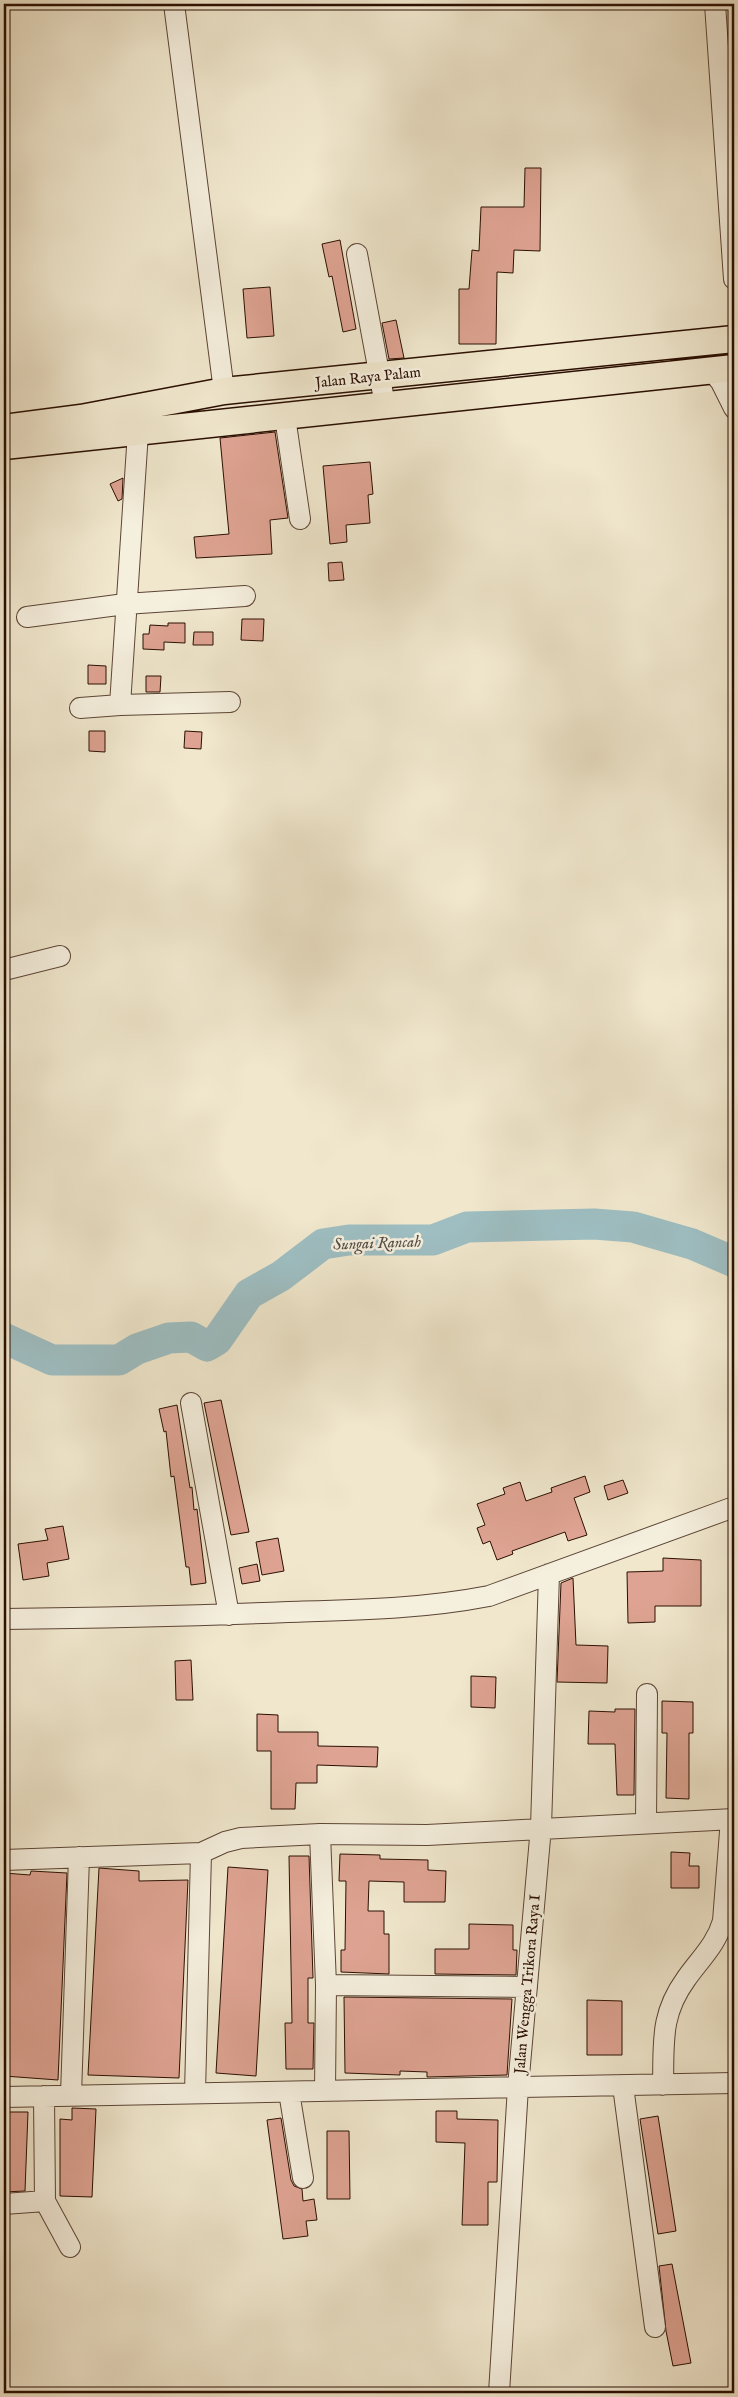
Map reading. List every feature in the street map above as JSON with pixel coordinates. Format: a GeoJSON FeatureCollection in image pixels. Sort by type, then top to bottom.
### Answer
{"type":"FeatureCollection","features":[{"type":"Feature","properties":{"kind":"main road","name":"Jalan Raya Palam"},"geometry":{"type":"LineString","coordinates":[[4,428],[81,418],[224,391],[734,339]]}},
{"type":"Feature","properties":{"kind":"main road","name":"Jalan Raya Palam"},"geometry":{"type":"LineString","coordinates":[[4,446],[723,369]]}},
{"type":"Feature","properties":{"kind":"street"},"geometry":{"type":"LineString","coordinates":[[174,4],[224,391]]}},
{"type":"Feature","properties":{"kind":"street"},"geometry":{"type":"LineString","coordinates":[[715,4],[734,279]]}},
{"type":"Feature","properties":{"kind":"street"},"geometry":{"type":"LineString","coordinates":[[357,254],[385,405]]}},
{"type":"Feature","properties":{"kind":"street"},"geometry":{"type":"LineString","coordinates":[[723,369],[721,382],[734,408]]}},
{"type":"Feature","properties":{"kind":"street"},"geometry":{"type":"LineString","coordinates":[[285,417],[300,519]]}},
{"type":"Feature","properties":{"kind":"street"},"geometry":{"type":"LineString","coordinates":[[120,705],[125,604],[138,432]]}},
{"type":"Feature","properties":{"kind":"street"},"geometry":{"type":"LineString","coordinates":[[27,617],[125,604],[245,596]]}},
{"type":"Feature","properties":{"kind":"street"},"geometry":{"type":"LineString","coordinates":[[80,708],[230,702]]}},
{"type":"Feature","properties":{"kind":"street"},"geometry":{"type":"LineString","coordinates":[[4,970],[60,956]]}},
{"type":"Feature","properties":{"kind":"street"},"geometry":{"type":"LineString","coordinates":[[191,1403],[229,1614]]}},
{"type":"Feature","properties":{"kind":"street"},"geometry":{"type":"LineString","coordinates":[[4,1618],[229,1614],[412,1608],[488,1596],[734,1507]]}},
{"type":"Feature","properties":{"kind":"street","name":"Jalan Wengga Trikora Raya I"},"geometry":{"type":"LineString","coordinates":[[499,2393],[518,2088],[541,1827],[549,1574]]}},
{"type":"Feature","properties":{"kind":"street"},"geometry":{"type":"LineString","coordinates":[[646,1823],[647,1694]]}},
{"type":"Feature","properties":{"kind":"street"},"geometry":{"type":"LineString","coordinates":[[4,1860],[201,1853],[241,1838],[320,1834],[427,1835],[541,1827],[733,1819],[723,1921],[718,1938],[673,1999],[666,2016],[663,2085]]}},
{"type":"Feature","properties":{"kind":"street"},"geometry":{"type":"LineString","coordinates":[[320,1834],[326,1985],[325,2091]]}},
{"type":"Feature","properties":{"kind":"street"},"geometry":{"type":"LineString","coordinates":[[195,2093],[201,1853]]}},
{"type":"Feature","properties":{"kind":"street"},"geometry":{"type":"LineString","coordinates":[[71,2095],[79,1857]]}},
{"type":"Feature","properties":{"kind":"street"},"geometry":{"type":"LineString","coordinates":[[326,1985],[527,1987]]}},
{"type":"Feature","properties":{"kind":"street"},"geometry":{"type":"LineString","coordinates":[[4,2097],[734,2083]]}},
{"type":"Feature","properties":{"kind":"street"},"geometry":{"type":"LineString","coordinates":[[624,2086],[655,2326]]}},
{"type":"Feature","properties":{"kind":"street"},"geometry":{"type":"LineString","coordinates":[[289,2092],[303,2178]]}},
{"type":"Feature","properties":{"kind":"street"},"geometry":{"type":"LineString","coordinates":[[44,2096],[45,2201],[70,2247]]}},
{"type":"Feature","properties":{"kind":"street"},"geometry":{"type":"LineString","coordinates":[[4,2204],[45,2201]]}},
{"type":"Feature","properties":{"kind":"building"},"geometry":{"type":"Polygon","coordinates":[[[525,168],[541,168],[540,251],[514,250],[513,273],[497,272],[496,344],[459,344],[459,289],[469,289],[472,250],[479,251],[481,207],[524,207],[525,168]]]}},
{"type":"Feature","properties":{"kind":"building"},"geometry":{"type":"Polygon","coordinates":[[[340,240],[356,329],[343,332],[332,276],[329,277],[322,244],[340,240]]]}},
{"type":"Feature","properties":{"kind":"building"},"geometry":{"type":"Polygon","coordinates":[[[270,287],[274,336],[247,338],[243,289],[270,287]]]}},
{"type":"Feature","properties":{"kind":"building"},"geometry":{"type":"Polygon","coordinates":[[[396,320],[404,358],[389,359],[382,323],[396,320]]]}},
{"type":"Feature","properties":{"kind":"building"},"geometry":{"type":"Polygon","coordinates":[[[275,432],[288,518],[270,520],[272,554],[196,558],[194,537],[229,534],[220,438],[275,432]]]}},
{"type":"Feature","properties":{"kind":"building"},"geometry":{"type":"Polygon","coordinates":[[[370,462],[373,494],[368,495],[370,523],[346,525],[347,542],[330,544],[323,466],[370,462]]]}},
{"type":"Feature","properties":{"kind":"building"},"geometry":{"type":"Polygon","coordinates":[[[123,478],[122,499],[118,501],[110,484],[123,478]]]}},
{"type":"Feature","properties":{"kind":"building"},"geometry":{"type":"Polygon","coordinates":[[[342,562],[344,580],[329,581],[328,563],[342,562]]]}},
{"type":"Feature","properties":{"kind":"building"},"geometry":{"type":"Polygon","coordinates":[[[242,619],[264,619],[263,641],[241,640],[242,619]]]}},
{"type":"Feature","properties":{"kind":"building"},"geometry":{"type":"Polygon","coordinates":[[[168,623],[185,623],[185,643],[164,642],[164,650],[143,649],[143,634],[149,634],[150,625],[168,626],[168,623]]]}},
{"type":"Feature","properties":{"kind":"building"},"geometry":{"type":"Polygon","coordinates":[[[194,632],[213,632],[213,645],[193,645],[194,632]]]}},
{"type":"Feature","properties":{"kind":"building"},"geometry":{"type":"Polygon","coordinates":[[[88,665],[106,666],[106,684],[88,684],[88,665]]]}},
{"type":"Feature","properties":{"kind":"building"},"geometry":{"type":"Polygon","coordinates":[[[146,676],[161,676],[160,692],[146,692],[146,676]]]}},
{"type":"Feature","properties":{"kind":"building"},"geometry":{"type":"Polygon","coordinates":[[[89,731],[105,731],[105,752],[89,751],[89,731]]]}},
{"type":"Feature","properties":{"kind":"building"},"geometry":{"type":"Polygon","coordinates":[[[185,731],[202,732],[201,749],[184,748],[185,731]]]}},
{"type":"Feature","properties":{"kind":"building"},"geometry":{"type":"Polygon","coordinates":[[[221,1400],[249,1532],[231,1535],[204,1403],[221,1400]]]}},
{"type":"Feature","properties":{"kind":"building"},"geometry":{"type":"Polygon","coordinates":[[[177,1405],[190,1488],[192,1487],[194,1510],[197,1509],[206,1583],[191,1585],[189,1567],[186,1567],[174,1476],[171,1477],[166,1431],[164,1432],[159,1409],[177,1405]]]}},
{"type":"Feature","properties":{"kind":"building"},"geometry":{"type":"Polygon","coordinates":[[[585,1476],[590,1492],[574,1498],[587,1535],[568,1541],[565,1532],[512,1551],[513,1554],[497,1560],[490,1541],[483,1544],[477,1528],[485,1525],[477,1504],[505,1494],[503,1488],[520,1482],[526,1501],[552,1492],[551,1488],[585,1476]]]}},
{"type":"Feature","properties":{"kind":"building"},"geometry":{"type":"Polygon","coordinates":[[[623,1480],[628,1493],[608,1500],[604,1486],[623,1480]]]}},
{"type":"Feature","properties":{"kind":"building"},"geometry":{"type":"Polygon","coordinates":[[[63,1526],[69,1559],[47,1563],[49,1576],[23,1580],[18,1544],[48,1540],[45,1529],[63,1526]]]}},
{"type":"Feature","properties":{"kind":"building"},"geometry":{"type":"Polygon","coordinates":[[[278,1538],[284,1571],[262,1575],[256,1542],[278,1538]]]}},
{"type":"Feature","properties":{"kind":"building"},"geometry":{"type":"Polygon","coordinates":[[[663,1558],[701,1560],[701,1606],[655,1606],[655,1622],[628,1623],[627,1572],[663,1571],[663,1558]]]}},
{"type":"Feature","properties":{"kind":"building"},"geometry":{"type":"Polygon","coordinates":[[[257,1564],[260,1581],[242,1584],[239,1568],[257,1564]]]}},
{"type":"Feature","properties":{"kind":"building"},"geometry":{"type":"Polygon","coordinates":[[[573,1578],[576,1645],[608,1646],[607,1683],[557,1682],[561,1583],[573,1578]]]}},
{"type":"Feature","properties":{"kind":"building"},"geometry":{"type":"Polygon","coordinates":[[[191,1660],[193,1700],[176,1700],[175,1661],[191,1660]]]}},
{"type":"Feature","properties":{"kind":"building"},"geometry":{"type":"Polygon","coordinates":[[[471,1676],[496,1677],[495,1708],[471,1707],[471,1676]]]}},
{"type":"Feature","properties":{"kind":"building"},"geometry":{"type":"Polygon","coordinates":[[[662,1701],[693,1702],[693,1733],[689,1733],[689,1799],[666,1798],[667,1733],[662,1733],[662,1701]]]}},
{"type":"Feature","properties":{"kind":"building"},"geometry":{"type":"Polygon","coordinates":[[[615,1709],[635,1709],[634,1795],[617,1795],[615,1744],[588,1744],[589,1711],[615,1712],[615,1709]]]}},
{"type":"Feature","properties":{"kind":"building"},"geometry":{"type":"Polygon","coordinates":[[[257,1714],[278,1715],[278,1732],[318,1732],[318,1746],[378,1747],[377,1767],[317,1765],[317,1783],[296,1783],[295,1809],[271,1809],[271,1751],[257,1751],[257,1714]]]}},
{"type":"Feature","properties":{"kind":"building"},"geometry":{"type":"Polygon","coordinates":[[[671,1852],[690,1853],[689,1866],[699,1866],[699,1888],[671,1888],[671,1852]]]}},
{"type":"Feature","properties":{"kind":"building"},"geometry":{"type":"Polygon","coordinates":[[[340,1854],[380,1855],[380,1859],[428,1860],[428,1870],[446,1871],[445,1902],[404,1902],[404,1882],[369,1881],[368,1911],[384,1911],[384,1934],[389,1934],[389,1974],[341,1972],[341,1950],[345,1950],[346,1881],[339,1881],[340,1854]]]}},
{"type":"Feature","properties":{"kind":"building"},"geometry":{"type":"Polygon","coordinates":[[[289,1856],[309,1856],[313,1978],[308,1978],[308,2023],[314,2023],[313,2069],[286,2069],[285,2023],[292,2023],[289,1856]]]}},
{"type":"Feature","properties":{"kind":"building"},"geometry":{"type":"Polygon","coordinates":[[[228,1867],[268,1870],[256,2076],[216,2073],[228,1867]]]}},
{"type":"Feature","properties":{"kind":"building"},"geometry":{"type":"Polygon","coordinates":[[[99,1868],[139,1871],[139,1881],[188,1880],[179,2078],[88,2075],[99,1868]]]}},
{"type":"Feature","properties":{"kind":"building"},"geometry":{"type":"Polygon","coordinates":[[[31,1871],[67,1873],[58,2080],[4,2076],[4,1873],[30,1875],[31,1871]]]}},
{"type":"Feature","properties":{"kind":"building"},"geometry":{"type":"Polygon","coordinates":[[[469,1924],[513,1925],[513,1950],[517,1950],[516,1975],[435,1974],[435,1949],[469,1949],[469,1924]]]}},
{"type":"Feature","properties":{"kind":"building"},"geometry":{"type":"Polygon","coordinates":[[[344,1997],[512,1999],[507,2075],[427,2077],[427,2072],[400,2071],[400,2075],[345,2073],[344,1997]]]}},
{"type":"Feature","properties":{"kind":"building"},"geometry":{"type":"Polygon","coordinates":[[[587,2000],[622,2001],[622,2055],[587,2055],[587,2000]]]}},
{"type":"Feature","properties":{"kind":"building"},"geometry":{"type":"Polygon","coordinates":[[[72,2108],[96,2109],[92,2197],[60,2196],[60,2119],[72,2120],[72,2108]]]}},
{"type":"Feature","properties":{"kind":"building"},"geometry":{"type":"Polygon","coordinates":[[[436,2111],[457,2111],[457,2119],[498,2120],[497,2182],[488,2182],[488,2225],[462,2225],[465,2143],[436,2142],[436,2111]]]}},
{"type":"Feature","properties":{"kind":"building"},"geometry":{"type":"Polygon","coordinates":[[[4,2112],[28,2112],[25,2191],[4,2192],[4,2112]]]}},
{"type":"Feature","properties":{"kind":"building"},"geometry":{"type":"Polygon","coordinates":[[[658,2116],[676,2231],[658,2234],[640,2119],[658,2116]]]}},
{"type":"Feature","properties":{"kind":"building"},"geometry":{"type":"Polygon","coordinates":[[[281,2118],[291,2180],[294,2186],[302,2189],[303,2201],[314,2199],[317,2220],[306,2221],[308,2236],[283,2239],[267,2120],[281,2118]]]}},
{"type":"Feature","properties":{"kind":"building"},"geometry":{"type":"Polygon","coordinates":[[[327,2131],[349,2131],[350,2199],[327,2199],[327,2131]]]}},
{"type":"Feature","properties":{"kind":"building"},"geometry":{"type":"Polygon","coordinates":[[[672,2264],[691,2363],[673,2366],[666,2331],[659,2266],[672,2264]]]}},
{"type":"Feature","properties":{"kind":"waterway","name":"Sungai Rancah"},"geometry":{"type":"LineString","coordinates":[[4,1338],[52,1360],[119,1360],[137,1349],[169,1338],[191,1337],[207,1346],[217,1340],[249,1294],[281,1276],[323,1244],[349,1240],[433,1240],[467,1227],[594,1224],[633,1227],[692,1244],[734,1262]]}}]}
